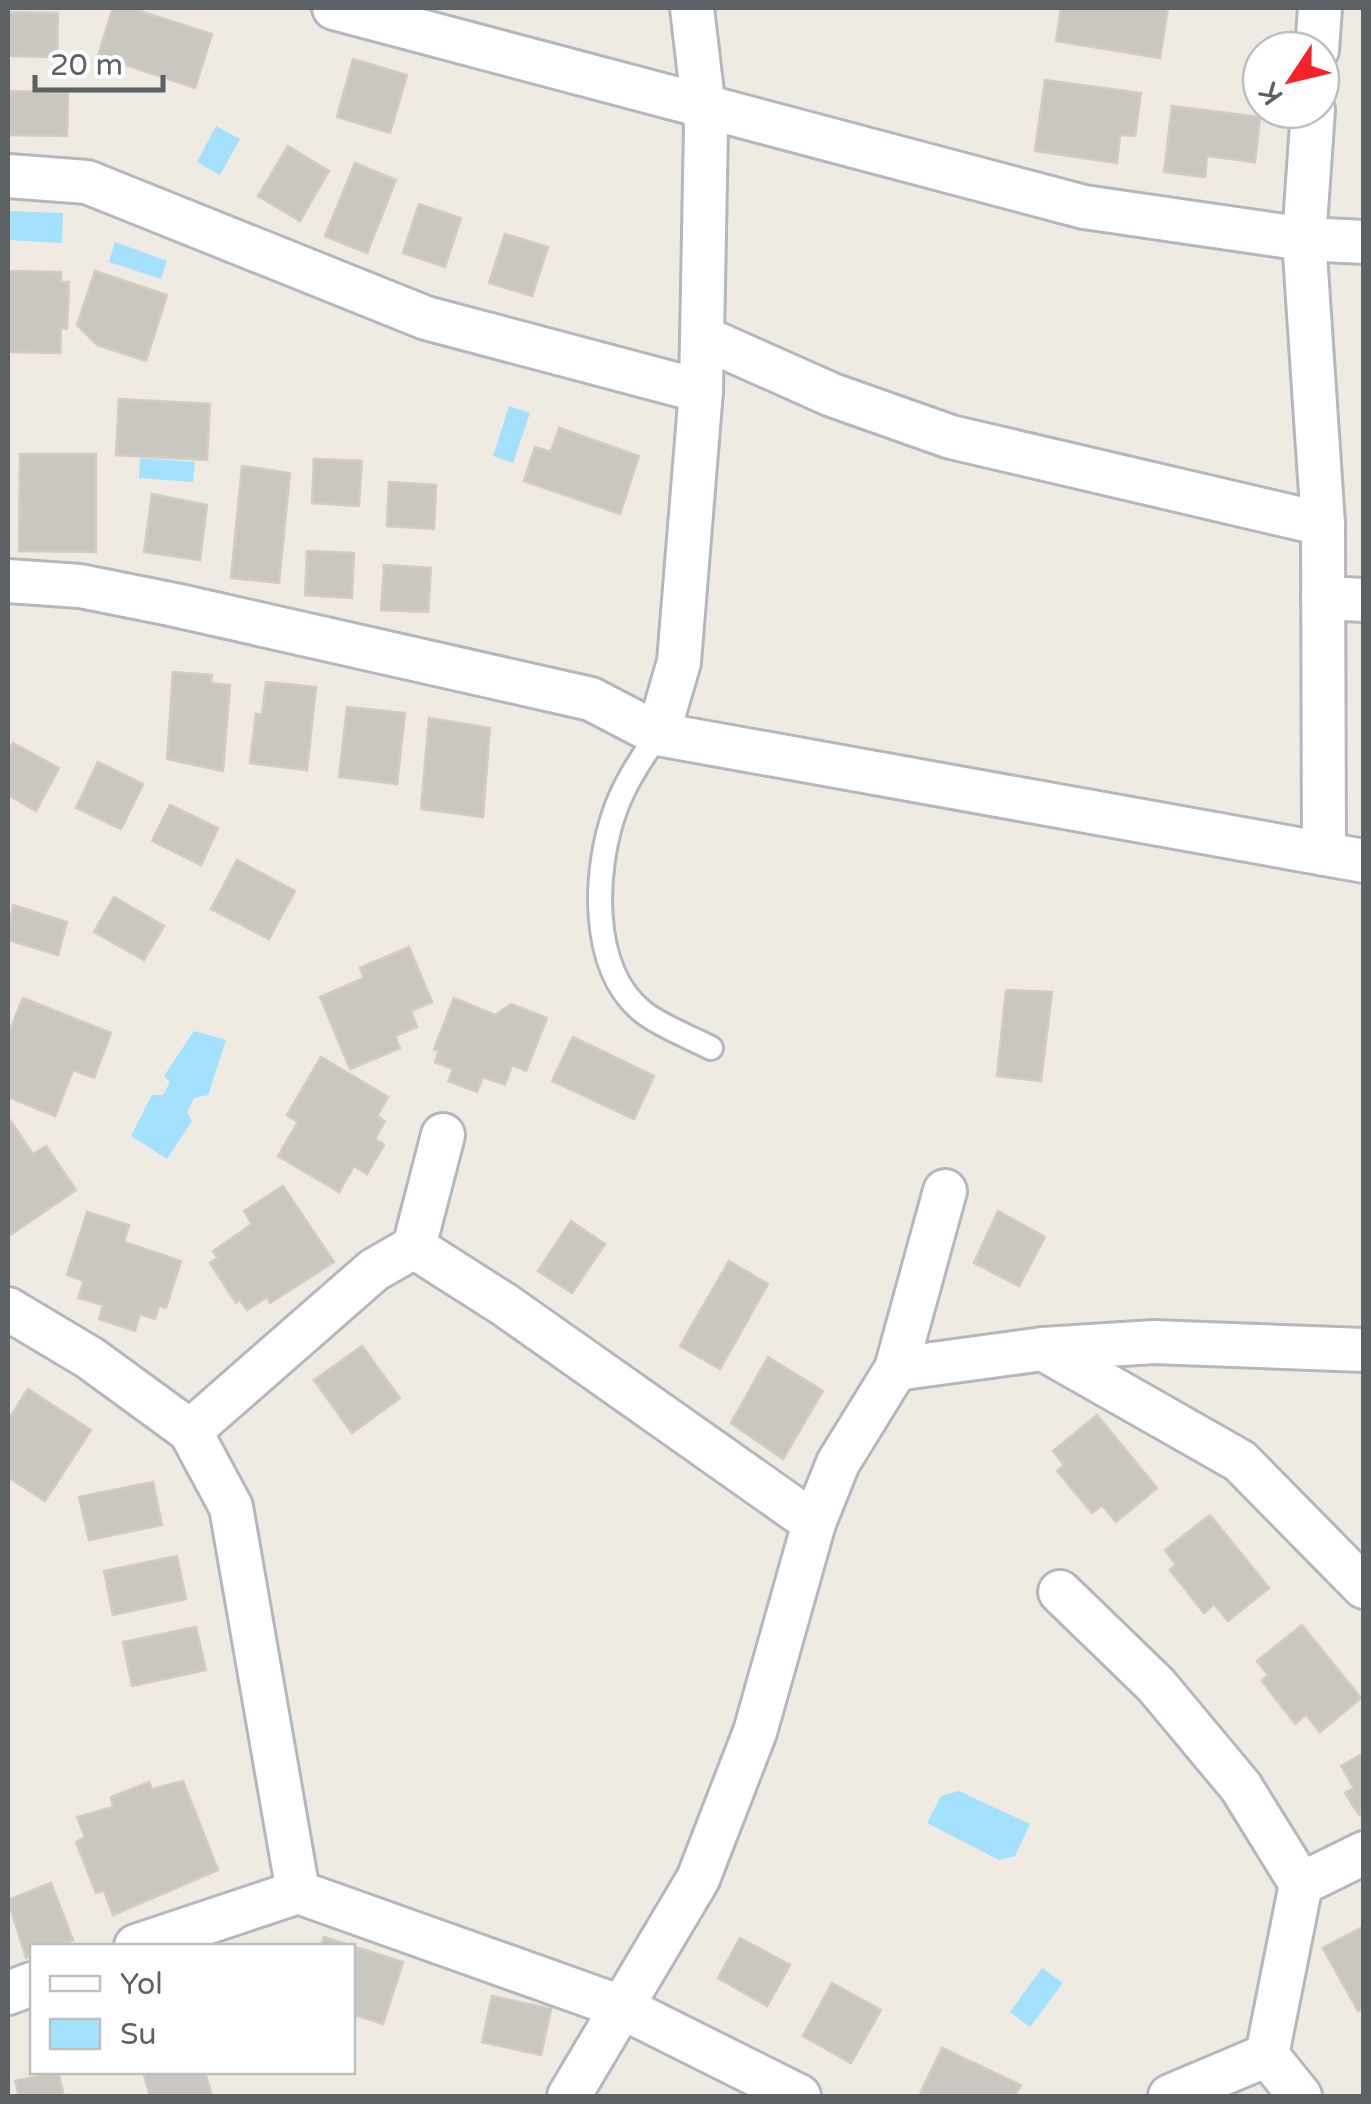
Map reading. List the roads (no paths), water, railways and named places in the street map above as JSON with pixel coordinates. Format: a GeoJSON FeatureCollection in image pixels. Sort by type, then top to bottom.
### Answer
{"type":"FeatureCollection","features":[{"type":"Feature","properties":{"kind":"street"},"geometry":{"type":"LineString","coordinates":[[334,8],[704,109],[1084,206],[1304,238],[1364,242]]}},
{"type":"Feature","properties":{"kind":"street"},"geometry":{"type":"LineString","coordinates":[[658,734],[679,662],[701,391],[704,109],[692,8]]}},
{"type":"Feature","properties":{"kind":"street"},"geometry":{"type":"LineString","coordinates":[[8,582],[80,586],[175,605],[592,699],[658,734],[1344,858],[1343,599],[1323,524],[1304,238],[1312,130]]}},
{"type":"Feature","properties":{"kind":"street"},"geometry":{"type":"LineString","coordinates":[[8,176],[87,182],[426,318],[701,391]]}},
{"type":"Feature","properties":{"kind":"street"},"geometry":{"type":"LineString","coordinates":[[702,337],[832,395],[951,437],[1323,524]]}},
{"type":"Feature","properties":{"kind":"street"},"geometry":{"type":"LineString","coordinates":[[190,1431],[374,1270],[414,1247],[443,1135]]}},
{"type":"Feature","properties":{"kind":"street"},"geometry":{"type":"LineString","coordinates":[[569,2096],[698,1879],[755,1732],[814,1523],[838,1463],[896,1369],[945,1191]]}},
{"type":"Feature","properties":{"kind":"street"},"geometry":{"type":"LineString","coordinates":[[414,1247],[505,1306],[814,1523]]}},
{"type":"Feature","properties":{"kind":"street"},"geometry":{"type":"LineString","coordinates":[[8,1310],[90,1358],[190,1431],[230,1508],[298,1892]]}},
{"type":"Feature","properties":{"kind":"street"},"geometry":{"type":"LineString","coordinates":[[896,1369],[1043,1348],[1154,1342],[1364,1350]]}},
{"type":"Feature","properties":{"kind":"street"},"geometry":{"type":"LineString","coordinates":[[1043,1348],[1240,1462],[1364,1587]]}},
{"type":"Feature","properties":{"kind":"street"},"geometry":{"type":"LineString","coordinates":[[1060,1592],[1156,1686],[1242,1786],[1301,1884],[1266,2055]]}},
{"type":"Feature","properties":{"kind":"street"},"geometry":{"type":"LineString","coordinates":[[1301,1884],[1364,1853]]}},
{"type":"Feature","properties":{"kind":"street"},"geometry":{"type":"LineString","coordinates":[[142,1944],[298,1892],[621,2007],[799,2096]]}},
{"type":"Feature","properties":{"kind":"street"},"geometry":{"type":"LineString","coordinates":[[1170,2096],[1266,2055]]}},
{"type":"Feature","properties":{"kind":"street"},"geometry":{"type":"LineString","coordinates":[[1266,2055],[1300,2096]]}},
{"type":"Feature","properties":{"kind":"lane"},"geometry":{"type":"LineString","coordinates":[[658,734],[630,778],[605,851],[601,889],[606,947],[612,970],[644,1013],[712,1048]]}},
{"type":"Feature","properties":{"kind":"water"},"geometry":{"type":"Polygon","coordinates":[[[216,126],[240,139],[220,175],[197,162],[216,126]]]}},
{"type":"Feature","properties":{"kind":"water"},"geometry":{"type":"Polygon","coordinates":[[[8,211],[63,213],[62,243],[8,240],[8,211]]]}},
{"type":"Feature","properties":{"kind":"water"},"geometry":{"type":"Polygon","coordinates":[[[115,242],[167,261],[161,279],[109,262],[115,242]]]}},
{"type":"Feature","properties":{"kind":"water"},"geometry":{"type":"Polygon","coordinates":[[[509,406],[530,413],[513,463],[493,456],[509,406]]]}},
{"type":"Feature","properties":{"kind":"water"},"geometry":{"type":"Polygon","coordinates":[[[140,458],[195,462],[193,482],[139,478],[140,458]]]}},
{"type":"Feature","properties":{"kind":"water"},"geometry":{"type":"Polygon","coordinates":[[[194,1031],[226,1040],[208,1095],[194,1098],[187,1112],[192,1121],[167,1159],[131,1136],[152,1095],[163,1095],[170,1082],[164,1076],[194,1031]]]}},
{"type":"Feature","properties":{"kind":"water"},"geometry":{"type":"Polygon","coordinates":[[[959,1791],[1030,1824],[1015,1856],[999,1860],[927,1823],[941,1796],[959,1791]]]}},
{"type":"Feature","properties":{"kind":"water"},"geometry":{"type":"Polygon","coordinates":[[[1042,1968],[1063,1983],[1030,2027],[1010,2012],[1042,1968]]]}}]}
